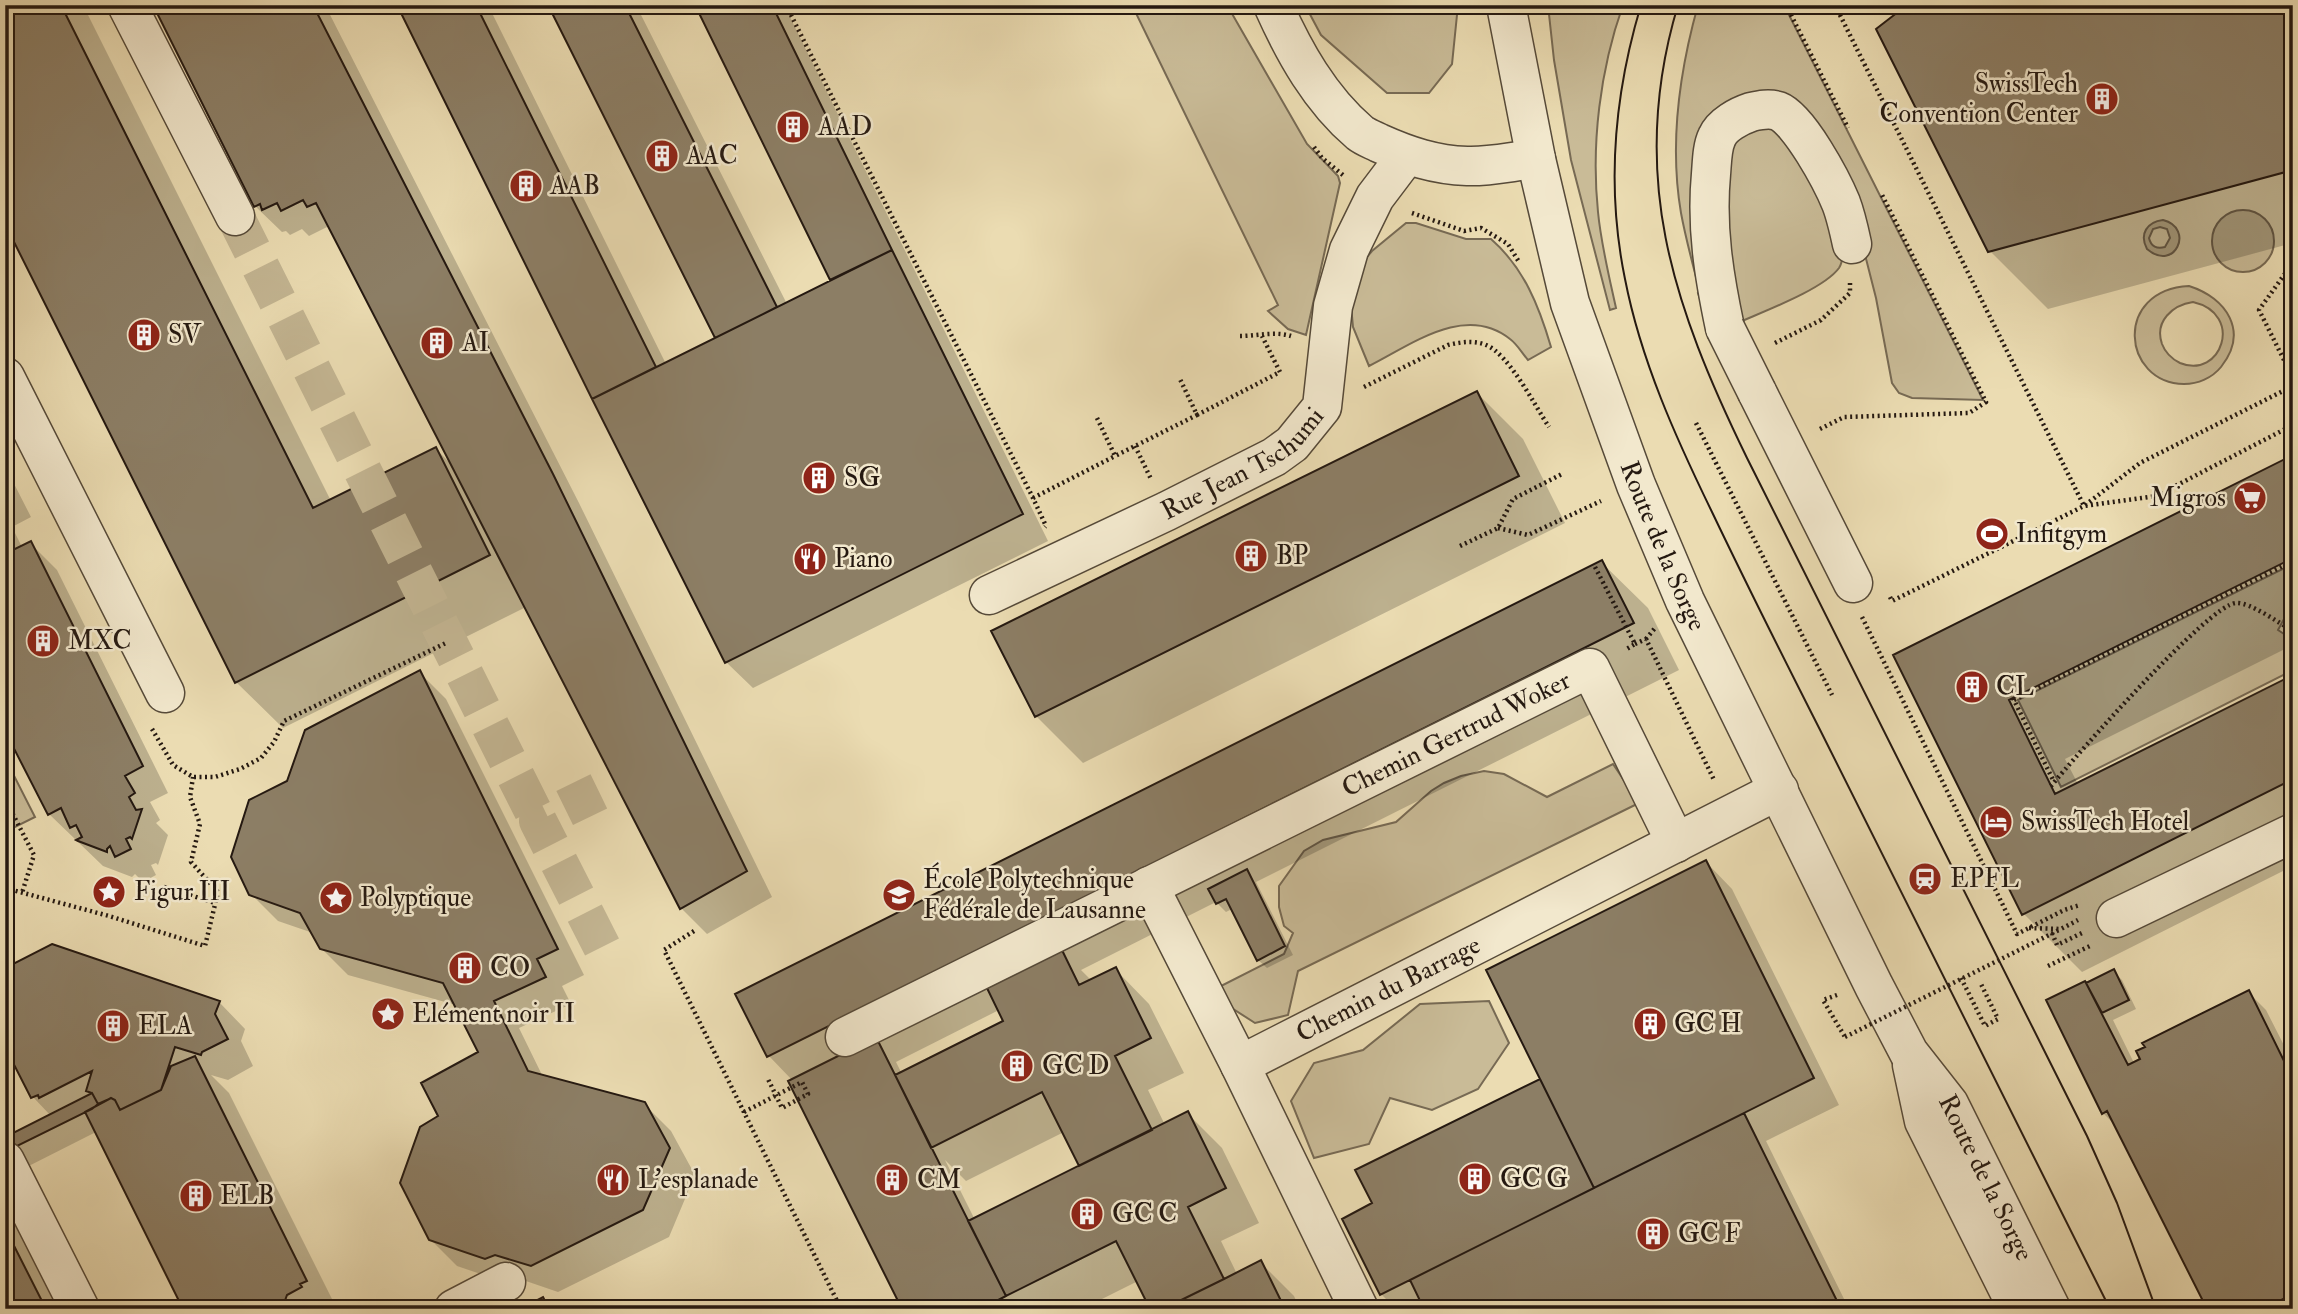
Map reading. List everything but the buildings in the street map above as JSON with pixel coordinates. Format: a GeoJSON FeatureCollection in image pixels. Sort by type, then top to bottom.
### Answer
{"type":"FeatureCollection","features":[{"type":"Feature","properties":{"kind":"street"},"geometry":{"type":"LineString","coordinates":[[127,5],[235,216]]}},
{"type":"Feature","properties":{"kind":"street"},"geometry":{"type":"LineString","coordinates":[[1273,5],[1292,48],[1334,105],[1362,135],[1406,156],[1434,163],[1469,166],[1536,159]]}},
{"type":"Feature","properties":{"kind":"street","name":"Route de la Sorge"},"geometry":{"type":"LineString","coordinates":[[1506,5],[1536,159],[1570,303],[1636,485],[1685,601],[1874,986],[1909,1053],[1948,1104],[2051,1309]]}},
{"type":"Feature","properties":{"kind":"street"},"geometry":{"type":"LineString","coordinates":[[1852,244],[1840,201],[1830,180],[1787,116],[1779,111],[1762,110],[1746,114],[1717,135],[1709,188],[1713,272],[1725,328],[1757,392],[1871,595]]}},
{"type":"Feature","properties":{"kind":"street","name":"Rue Jean Tschumi"},"geometry":{"type":"LineString","coordinates":[[989,595],[1274,457],[1292,444],[1322,407],[1333,306],[1349,250],[1374,197],[1406,156]]}},
{"type":"Feature","properties":{"kind":"street"},"geometry":{"type":"LineString","coordinates":[[5,377],[156,706]]}},
{"type":"Feature","properties":{"kind":"street","name":"Chemin Gertrud Woker"},"geometry":{"type":"LineString","coordinates":[[845,1037],[1590,668],[1676,843]]}},
{"type":"Feature","properties":{"kind":"street","name":"Chemin du Barrage"},"geometry":{"type":"LineString","coordinates":[[1240,1065],[1779,790]]}},
{"type":"Feature","properties":{"kind":"street"},"geometry":{"type":"LineString","coordinates":[[2100,928],[2293,832]]}},
{"type":"Feature","properties":{"kind":"street"},"geometry":{"type":"LineString","coordinates":[[1149,886],[1359,1309]]}},
{"type":"Feature","properties":{"kind":"street","name":"Route de la Sorge"},"geometry":{"type":"LineString","coordinates":[[1909,1053],[1924,1121],[2018,1309]]}},
{"type":"Feature","properties":{"kind":"street"},"geometry":{"type":"LineString","coordinates":[[5,1161],[79,1309]]}},
{"type":"Feature","properties":{"kind":"street"},"geometry":{"type":"LineString","coordinates":[[454,1309],[506,1282]]}},
{"type":"Feature","properties":{"kind":"path"},"geometry":{"type":"LineString","coordinates":[[786,5],[1033,498],[1046,526],[1034,532]]}},
{"type":"Feature","properties":{"kind":"path"},"geometry":{"type":"LineString","coordinates":[[1786,5],[1853,138]]}},
{"type":"Feature","properties":{"kind":"path"},"geometry":{"type":"LineString","coordinates":[[1835,5],[2084,506]]}},
{"type":"Feature","properties":{"kind":"path"},"geometry":{"type":"LineString","coordinates":[[1810,434],[1844,417],[1969,413],[1986,402],[1877,186]]}},
{"type":"Feature","properties":{"kind":"path"},"geometry":{"type":"LineString","coordinates":[[1374,197],[1464,230],[1481,228],[1508,244],[1520,264]]}},
{"type":"Feature","properties":{"kind":"path"},"geometry":{"type":"LineString","coordinates":[[1766,347],[1821,320],[1850,293],[1852,244]]}},
{"type":"Feature","properties":{"kind":"path"},"geometry":{"type":"LineString","coordinates":[[2293,266],[2259,310],[2293,378]]}},
{"type":"Feature","properties":{"kind":"path"},"geometry":{"type":"LineString","coordinates":[[1240,336],[1280,333],[1329,346]]}},
{"type":"Feature","properties":{"kind":"path"},"geometry":{"type":"LineString","coordinates":[[1033,498],[1280,372],[1262,336]]}},
{"type":"Feature","properties":{"kind":"path"},"geometry":{"type":"LineString","coordinates":[[1322,407],[1448,345],[1478,342],[1501,354],[1549,427]]}},
{"type":"Feature","properties":{"kind":"path"},"geometry":{"type":"LineString","coordinates":[[1179,377],[1197,415]]}},
{"type":"Feature","properties":{"kind":"path"},"geometry":{"type":"LineString","coordinates":[[1882,607],[2084,506],[2140,463],[2293,386]]}},
{"type":"Feature","properties":{"kind":"path"},"geometry":{"type":"LineString","coordinates":[[1097,418],[1115,456]]}},
{"type":"Feature","properties":{"kind":"path"},"geometry":{"type":"LineString","coordinates":[[1696,422],[1832,695]]}},
{"type":"Feature","properties":{"kind":"path"},"geometry":{"type":"LineString","coordinates":[[2084,506],[2156,496],[2293,425]]}},
{"type":"Feature","properties":{"kind":"path"},"geometry":{"type":"LineString","coordinates":[[1460,546],[1498,528],[1513,499],[1562,474]]}},
{"type":"Feature","properties":{"kind":"path"},"geometry":{"type":"LineString","coordinates":[[1498,528],[1528,535],[1636,485]]}},
{"type":"Feature","properties":{"kind":"path"},"geometry":{"type":"LineString","coordinates":[[2293,561],[2014,699],[2052,784],[2199,626],[2227,604],[2244,603],[2293,631]]}},
{"type":"Feature","properties":{"kind":"path"},"geometry":{"type":"LineString","coordinates":[[1594,566],[1635,644]]}},
{"type":"Feature","properties":{"kind":"path"},"geometry":{"type":"LineString","coordinates":[[1892,601],[1871,595],[1862,617],[2017,934],[2064,910]]}},
{"type":"Feature","properties":{"kind":"path"},"geometry":{"type":"LineString","coordinates":[[2223,596],[2227,604]]}},
{"type":"Feature","properties":{"kind":"path"},"geometry":{"type":"LineString","coordinates":[[1620,653],[1646,639],[1659,623]]}},
{"type":"Feature","properties":{"kind":"path"},"geometry":{"type":"LineString","coordinates":[[1646,639],[1731,816]]}},
{"type":"Feature","properties":{"kind":"path"},"geometry":{"type":"LineString","coordinates":[[156,706],[173,765],[192,778],[215,776],[240,769],[261,758],[274,742],[284,721],[448,642]]}},
{"type":"Feature","properties":{"kind":"path"},"geometry":{"type":"LineString","coordinates":[[5,888],[205,946],[218,892],[191,862],[200,824],[190,797],[192,778]]}},
{"type":"Feature","properties":{"kind":"path"},"geometry":{"type":"LineString","coordinates":[[5,799],[34,855],[22,893]]}},
{"type":"Feature","properties":{"kind":"path"},"geometry":{"type":"LineString","coordinates":[[164,887],[215,903]]}},
{"type":"Feature","properties":{"kind":"path"},"geometry":{"type":"LineString","coordinates":[[1841,1005],[1836,994],[1823,1000],[1845,1037],[2061,929],[2029,928]]}},
{"type":"Feature","properties":{"kind":"path"},"geometry":{"type":"LineString","coordinates":[[2052,933],[2057,945],[2100,928]]}},
{"type":"Feature","properties":{"kind":"path"},"geometry":{"type":"LineString","coordinates":[[2048,966],[2097,943],[2100,928]]}},
{"type":"Feature","properties":{"kind":"path"},"geometry":{"type":"LineString","coordinates":[[694,931],[664,950],[841,1309]]}},
{"type":"Feature","properties":{"kind":"path"},"geometry":{"type":"LineString","coordinates":[[1961,978],[1985,1026],[1998,1019],[1980,982]]}},
{"type":"Feature","properties":{"kind":"path"},"geometry":{"type":"LineString","coordinates":[[744,1112],[773,1097],[783,1092],[802,1082],[808,1094],[782,1108],[777,1098],[772,1087],[767,1077]]}},
{"type":"Feature","properties":{"kind":"shaded area"},"geometry":{"type":"Polygon","coordinates":[[[1132,5],[1227,5],[1307,144],[1338,176],[1340,183],[1306,335],[1288,329],[1268,311],[1278,305],[1132,5]]]}},
{"type":"Feature","properties":{"kind":"shaded area"},"geometry":{"type":"Polygon","coordinates":[[[1305,5],[1458,5],[1452,64],[1429,93],[1387,93],[1321,35],[1305,5]]]}},
{"type":"Feature","properties":{"kind":"shaded area"},"geometry":{"type":"Polygon","coordinates":[[[1548,5],[1623,5],[1608,55],[1597,134],[1598,212],[1616,308],[1610,310],[1571,160],[1554,60],[1548,5]]]}},
{"type":"Feature","properties":{"kind":"shaded area"},"geometry":{"type":"Polygon","coordinates":[[[1698,5],[1784,5],[1983,400],[1912,398],[1899,393],[1892,383],[1876,298],[1861,239],[1818,144],[1734,112],[1710,329],[1698,293],[1700,292],[1683,223],[1676,161],[1681,82],[1698,5]]]}},
{"type":"Feature","properties":{"kind":"shaded area"},"geometry":{"type":"Polygon","coordinates":[[[1785,124],[1844,247],[1842,261],[1839,268],[1819,285],[1733,325],[1720,258],[1734,132],[1785,124]]]}},
{"type":"Feature","properties":{"kind":"shaded area"},"geometry":{"type":"Polygon","coordinates":[[[2243,210],[2265,219],[2274,241],[2265,263],[2243,272],[2221,263],[2212,241],[2221,219],[2243,210]]]}},
{"type":"Feature","properties":{"kind":"shaded area"},"geometry":{"type":"Polygon","coordinates":[[[2163,220],[2178,231],[2178,246],[2166,256],[2157,255],[2147,249],[2145,244],[2146,230],[2157,221],[2163,220]],[[2153,229],[2149,238],[2153,245],[2165,247],[2170,238],[2167,229],[2153,229]]]}},
{"type":"Feature","properties":{"kind":"shaded area"},"geometry":{"type":"Polygon","coordinates":[[[1406,223],[1416,223],[1466,239],[1491,239],[1513,262],[1529,288],[1551,347],[1528,360],[1513,341],[1493,329],[1475,325],[1457,326],[1420,339],[1369,366],[1353,327],[1351,305],[1362,263],[1372,251],[1406,223]]]}},
{"type":"Feature","properties":{"kind":"shaded area"},"geometry":{"type":"Polygon","coordinates":[[[2189,286],[2202,291],[2214,299],[2230,318],[2233,341],[2229,354],[2221,367],[2204,380],[2184,384],[2163,380],[2148,369],[2138,354],[2135,336],[2138,319],[2147,303],[2164,291],[2189,286]],[[2193,302],[2172,311],[2163,321],[2160,336],[2162,344],[2180,363],[2194,366],[2207,362],[2216,354],[2223,331],[2219,319],[2209,309],[2193,302]]]}},
{"type":"Feature","properties":{"kind":"shaded area"},"geometry":{"type":"Polygon","coordinates":[[[2293,564],[2293,624],[2284,619],[2278,630],[2293,640],[2293,670],[2061,787],[2018,700],[2293,564]]]}},
{"type":"Feature","properties":{"kind":"shaded area"},"geometry":{"type":"Polygon","coordinates":[[[5,758],[35,817],[5,832],[5,758]]]}},
{"type":"Feature","properties":{"kind":"shaded area"},"geometry":{"type":"Polygon","coordinates":[[[1613,764],[1639,803],[1298,971],[1288,1015],[1255,1023],[1227,1005],[1219,987],[1284,954],[1293,933],[1284,926],[1279,907],[1279,886],[1304,851],[1323,840],[1396,822],[1431,791],[1461,776],[1484,771],[1504,774],[1547,797],[1613,764]]]}},
{"type":"Feature","properties":{"kind":"shaded area"},"geometry":{"type":"Polygon","coordinates":[[[1489,1001],[1509,1043],[1478,1089],[1432,1110],[1390,1098],[1369,1144],[1314,1158],[1291,1101],[1314,1063],[1363,1050],[1420,1004],[1489,1001]]]}},
{"type":"Feature","properties":{"kind":"tunnel"},"geometry":{"type":"LineString","coordinates":[[235,216],[538,821]]}},
{"type":"Feature","properties":{"kind":"tunnel"},"geometry":{"type":"LineString","coordinates":[[602,947],[538,821],[616,783]]}},
{"type":"Feature","properties":{"kind":"tram line"},"geometry":{"type":"LineString","coordinates":[[1641,5],[1624,73],[1615,176],[1619,245],[1625,279],[1650,369],[1685,456],[1737,564],[2110,1309]]}},
{"type":"Feature","properties":{"kind":"tram line"},"geometry":{"type":"LineString","coordinates":[[1678,5],[1663,67],[1657,126],[1658,183],[1666,238],[1679,292],[1698,347],[1747,458],[2087,1136],[2117,1203],[2156,1309]]}},
{"type":"Feature","properties":{"kind":"place","name":"SwissTech Convention Center"},"geometry":{"type":"Point","coordinates":[2102,99]}},
{"type":"Feature","properties":{"kind":"place","name":"AAD"},"geometry":{"type":"Point","coordinates":[793,127]}},
{"type":"Feature","properties":{"kind":"place","name":"AAC"},"geometry":{"type":"Point","coordinates":[662,156]}},
{"type":"Feature","properties":{"kind":"place","name":"AAB"},"geometry":{"type":"Point","coordinates":[526,186]}},
{"type":"Feature","properties":{"kind":"place","name":"SV"},"geometry":{"type":"Point","coordinates":[144,335]}},
{"type":"Feature","properties":{"kind":"place","name":"AI"},"geometry":{"type":"Point","coordinates":[437,343]}},
{"type":"Feature","properties":{"kind":"place","name":"SG"},"geometry":{"type":"Point","coordinates":[819,478]}},
{"type":"Feature","properties":{"kind":"place","name":"Migros"},"geometry":{"type":"Point","coordinates":[2250,498]}},
{"type":"Feature","properties":{"kind":"place","name":"Infitgym"},"geometry":{"type":"Point","coordinates":[1992,534]}},
{"type":"Feature","properties":{"kind":"place","name":"BP"},"geometry":{"type":"Point","coordinates":[1251,556]}},
{"type":"Feature","properties":{"kind":"place","name":"Piano"},"geometry":{"type":"Point","coordinates":[810,559]}},
{"type":"Feature","properties":{"kind":"place","name":"MXC"},"geometry":{"type":"Point","coordinates":[43,641]}},
{"type":"Feature","properties":{"kind":"place","name":"CL"},"geometry":{"type":"Point","coordinates":[1972,687]}},
{"type":"Feature","properties":{"kind":"place","name":"SwissTech Hotel"},"geometry":{"type":"Point","coordinates":[1996,822]}},
{"type":"Feature","properties":{"kind":"place","name":"EPFL"},"geometry":{"type":"Point","coordinates":[1925,879]}},
{"type":"Feature","properties":{"kind":"place","name":"Figur III"},"geometry":{"type":"Point","coordinates":[109,892]}},
{"type":"Feature","properties":{"kind":"place","name":"École Polytechnique Fédérale de Lausanne"},"geometry":{"type":"Point","coordinates":[899,895]}},
{"type":"Feature","properties":{"kind":"place","name":"Polyptique"},"geometry":{"type":"Point","coordinates":[336,898]}},
{"type":"Feature","properties":{"kind":"place","name":"CO"},"geometry":{"type":"Point","coordinates":[465,968]}},
{"type":"Feature","properties":{"kind":"place","name":"Elément noir II"},"geometry":{"type":"Point","coordinates":[388,1014]}},
{"type":"Feature","properties":{"kind":"place","name":"GC H"},"geometry":{"type":"Point","coordinates":[1650,1024]}},
{"type":"Feature","properties":{"kind":"place","name":"ELA"},"geometry":{"type":"Point","coordinates":[113,1026]}},
{"type":"Feature","properties":{"kind":"place","name":"GC D"},"geometry":{"type":"Point","coordinates":[1017,1066]}},
{"type":"Feature","properties":{"kind":"place","name":"GC G"},"geometry":{"type":"Point","coordinates":[1475,1179]}},
{"type":"Feature","properties":{"kind":"place","name":"L'esplanade"},"geometry":{"type":"Point","coordinates":[613,1180]}},
{"type":"Feature","properties":{"kind":"place","name":"CM"},"geometry":{"type":"Point","coordinates":[892,1180]}},
{"type":"Feature","properties":{"kind":"place","name":"ELB"},"geometry":{"type":"Point","coordinates":[196,1196]}},
{"type":"Feature","properties":{"kind":"place","name":"GC C"},"geometry":{"type":"Point","coordinates":[1087,1214]}},
{"type":"Feature","properties":{"kind":"place","name":"GC F"},"geometry":{"type":"Point","coordinates":[1653,1234]}}]}
